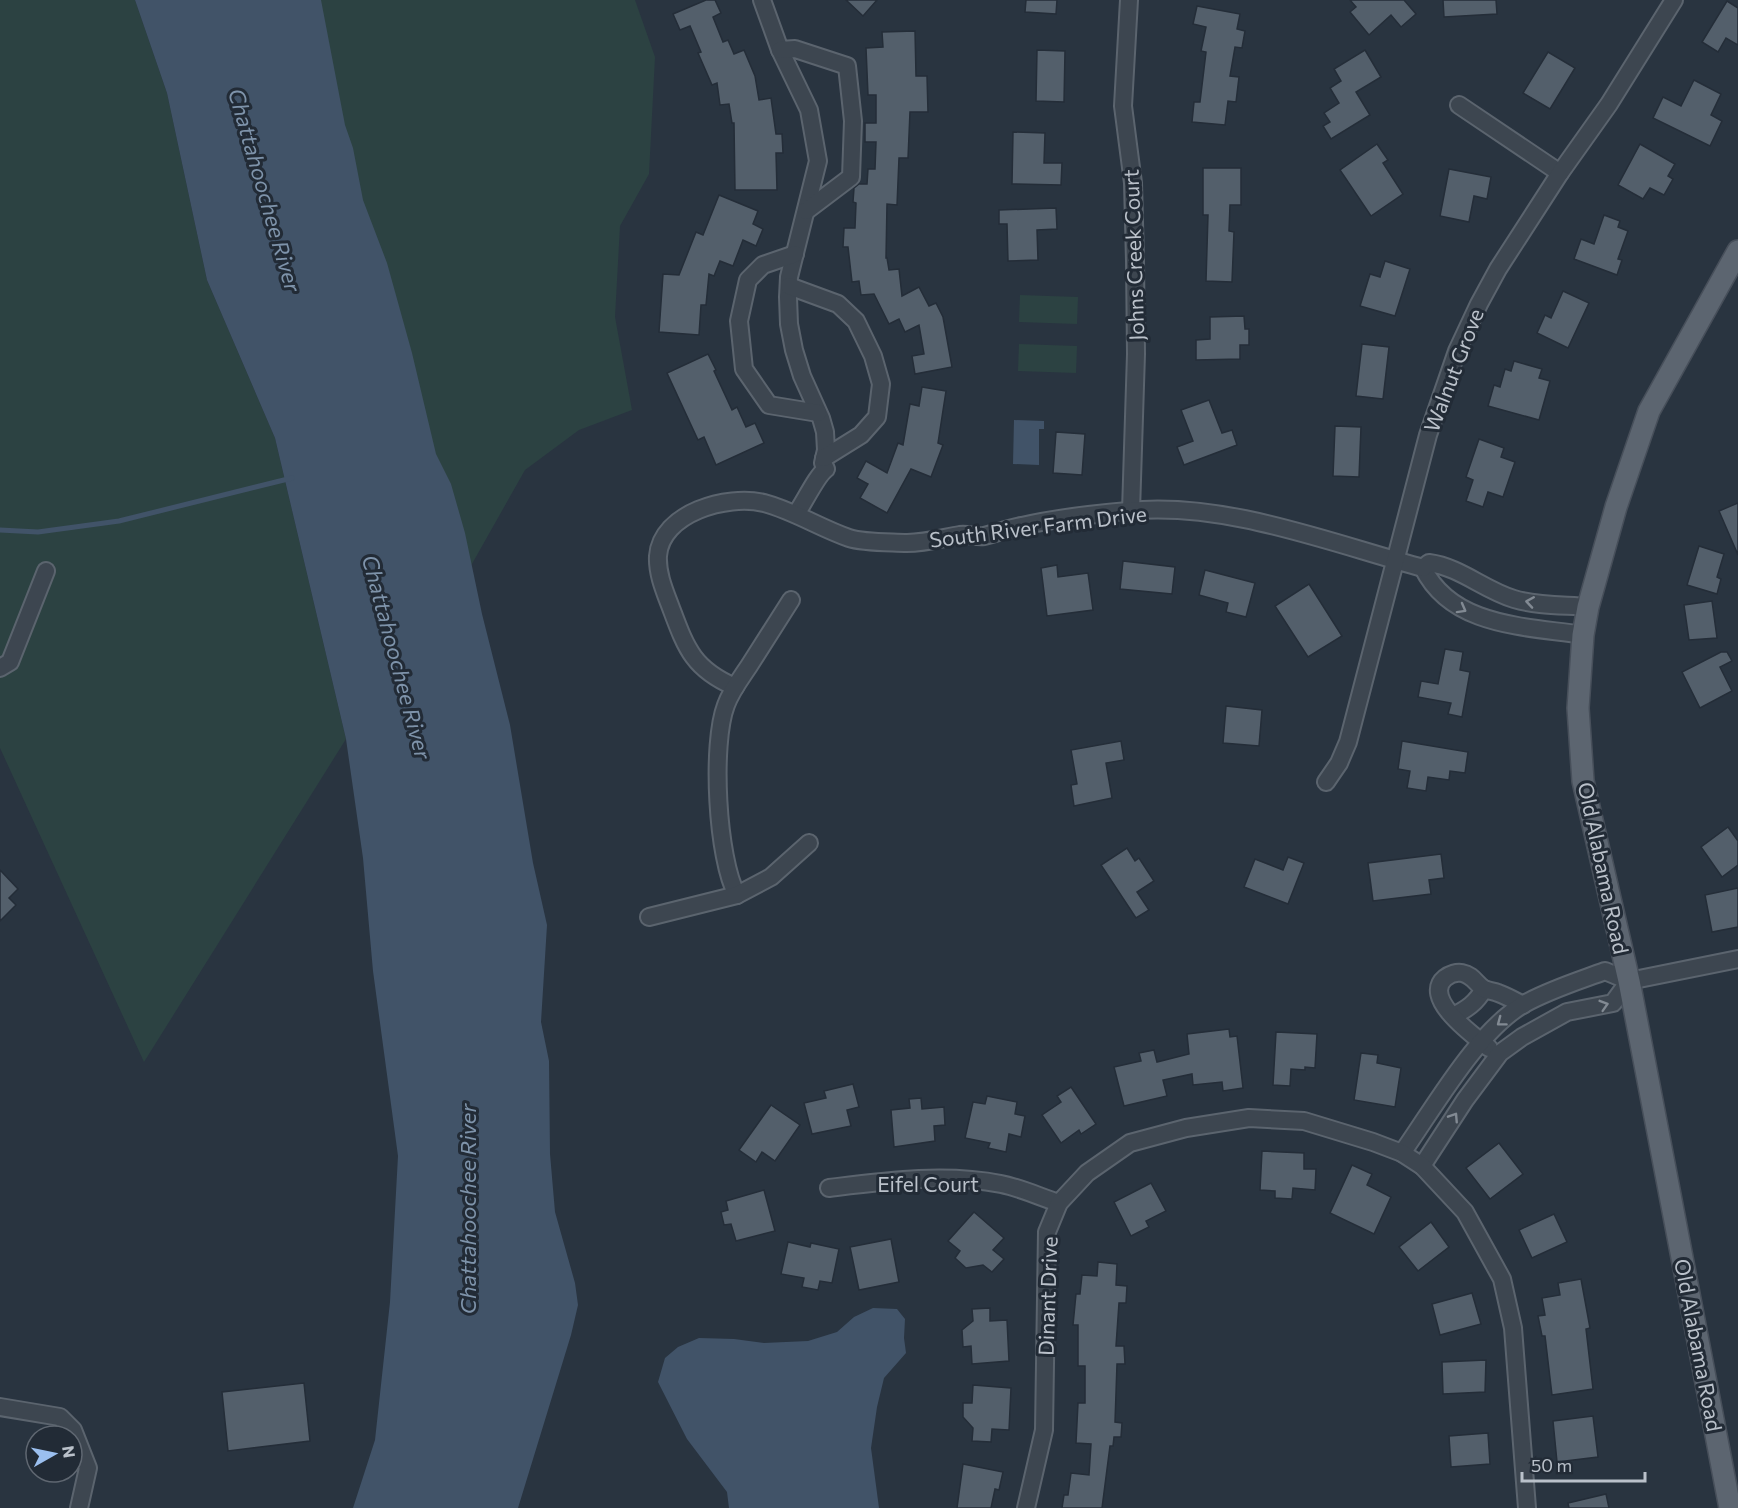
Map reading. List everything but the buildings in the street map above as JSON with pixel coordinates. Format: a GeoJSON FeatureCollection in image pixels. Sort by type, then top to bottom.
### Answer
{"type":"FeatureCollection","features":[{"type":"Feature","properties":{"kind":"main road","name":"Old Alabama Road"},"geometry":{"type":"LineString","coordinates":[[1730,1508],[1629,981],[1583,781],[1578,708],[1583,635],[1588,607],[1616,507],[1649,411],[1738,251]]}},
{"type":"Feature","properties":{"kind":"street"},"geometry":{"type":"LineString","coordinates":[[762,0],[780,50],[809,110],[818,161],[789,286],[789,324],[802,376],[819,412],[825,432],[826,469],[820,473],[796,514]]}},
{"type":"Feature","properties":{"kind":"street","name":"Johns Creek Court"},"geometry":{"type":"LineString","coordinates":[[1129,0],[1123,106],[1132,183],[1136,261],[1136,354],[1131,511]]}},
{"type":"Feature","properties":{"kind":"street","name":"Walnut Grove"},"geometry":{"type":"LineString","coordinates":[[1326,782],[1339,763],[1348,742],[1428,435],[1457,351],[1498,269],[1560,173],[1609,104],[1674,0]]}},
{"type":"Feature","properties":{"kind":"street"},"geometry":{"type":"LineString","coordinates":[[780,50],[795,49],[847,66],[853,121],[851,177],[806,212]]}},
{"type":"Feature","properties":{"kind":"street"},"geometry":{"type":"LineString","coordinates":[[1460,105],[1560,173]]}},
{"type":"Feature","properties":{"kind":"street"},"geometry":{"type":"LineString","coordinates":[[795,254],[763,265],[748,280],[739,321],[744,369],[769,405],[819,412]]}},
{"type":"Feature","properties":{"kind":"street"},"geometry":{"type":"LineString","coordinates":[[789,286],[838,303],[856,321],[873,356],[881,384],[877,417],[861,435],[824,458]]}},
{"type":"Feature","properties":{"kind":"street","name":"South River Farm Drive"},"geometry":{"type":"LineString","coordinates":[[735,687],[718,680],[705,671],[685,646],[660,578],[658,558],[660,543],[667,531],[677,522],[697,511],[720,504],[742,501],[762,502],[796,514],[851,539],[910,543],[964,534],[982,537],[1023,525],[1131,511],[1202,511],[1229,515],[1354,547],[1423,568],[1429,563],[1446,565],[1488,589],[1515,600],[1588,607]]}},
{"type":"Feature","properties":{"kind":"street"},"geometry":{"type":"LineString","coordinates":[[1423,568],[1430,583],[1440,594],[1474,615],[1492,621],[1583,635]]}},
{"type":"Feature","properties":{"kind":"street"},"geometry":{"type":"LineString","coordinates":[[0,668],[10,662],[46,571]]}},
{"type":"Feature","properties":{"kind":"street"},"geometry":{"type":"LineString","coordinates":[[737,896],[723,852],[718,780],[721,722],[726,704],[735,687],[791,600]]}},
{"type":"Feature","properties":{"kind":"street"},"geometry":{"type":"LineString","coordinates":[[649,917],[737,896],[771,877],[809,843]]}},
{"type":"Feature","properties":{"kind":"street"},"geometry":{"type":"LineString","coordinates":[[1402,1153],[1494,1027],[1523,1005],[1605,970],[1629,981],[1738,959]]}},
{"type":"Feature","properties":{"kind":"street"},"geometry":{"type":"LineString","coordinates":[[1500,1053],[1482,1042],[1447,1011],[1439,997],[1438,989],[1441,982],[1448,975],[1460,972],[1471,976],[1484,989],[1500,993],[1523,1005]]}},
{"type":"Feature","properties":{"kind":"street"},"geometry":{"type":"LineString","coordinates":[[1422,1166],[1465,1100],[1500,1053],[1522,1037],[1567,1012],[1613,1003],[1629,981]]}},
{"type":"Feature","properties":{"kind":"street"},"geometry":{"type":"LineString","coordinates":[[1453,1016],[1477,1001],[1484,989]]}},
{"type":"Feature","properties":{"kind":"street"},"geometry":{"type":"LineString","coordinates":[[1556,990],[1567,1012]]}},
{"type":"Feature","properties":{"kind":"street","name":"Dinant Drive"},"geometry":{"type":"LineString","coordinates":[[1026,1508],[1044,1430],[1047,1232],[1059,1203],[1087,1173],[1130,1143],[1186,1128],[1249,1118],[1304,1121],[1402,1153],[1422,1166],[1465,1212],[1502,1279],[1513,1328],[1527,1508]]}},
{"type":"Feature","properties":{"kind":"street","name":"Eifel Court"},"geometry":{"type":"LineString","coordinates":[[829,1188],[892,1180],[958,1179],[1003,1184],[1059,1203]]}},
{"type":"Feature","properties":{"kind":"street"},"geometry":{"type":"LineString","coordinates":[[0,1407],[60,1417],[73,1430],[88,1468],[79,1508]]}},
{"type":"Feature","properties":{"kind":"green space"},"geometry":{"type":"Polygon","coordinates":[[[0,0],[135,0],[167,93],[207,280],[275,438],[346,739],[144,1062],[0,748],[0,0]]]}},
{"type":"Feature","properties":{"kind":"green space"},"geometry":{"type":"Polygon","coordinates":[[[285,0],[635,0],[655,57],[649,174],[620,226],[615,317],[632,410],[579,430],[525,470],[442,617],[285,0]]]}},
{"type":"Feature","properties":{"kind":"green space"},"geometry":{"type":"Polygon","coordinates":[[[1020,295],[1078,297],[1077,324],[1019,322],[1020,295]]]}},
{"type":"Feature","properties":{"kind":"green space"},"geometry":{"type":"Polygon","coordinates":[[[1019,344],[1077,346],[1076,373],[1018,371],[1019,344]]]}},
{"type":"Feature","properties":{"kind":"water","name":"Chattahoochee River"},"geometry":{"type":"Polygon","coordinates":[[[135,0],[321,0],[345,125],[353,148],[363,200],[387,263],[412,353],[436,454],[451,484],[465,533],[482,614],[510,725],[533,863],[547,925],[541,1022],[549,1061],[550,1154],[555,1212],[575,1283],[578,1305],[518,1508],[353,1508],[375,1440],[390,1302],[398,1156],[373,971],[363,858],[346,739],[275,438],[207,280],[167,93],[135,0]]]}},
{"type":"Feature","properties":{"kind":"water"},"geometry":{"type":"Polygon","coordinates":[[[1014,420],[1044,421],[1044,429],[1039,429],[1039,465],[1013,464],[1014,420]]]}},
{"type":"Feature","properties":{"kind":"water"},"geometry":{"type":"Polygon","coordinates":[[[873,1308],[897,1309],[905,1319],[906,1353],[884,1378],[871,1448],[879,1508],[729,1508],[727,1492],[687,1439],[658,1382],[665,1358],[678,1347],[699,1338],[764,1343],[808,1341],[837,1332],[854,1317],[873,1308]]]}},
{"type":"Feature","properties":{"kind":"waterway"},"geometry":{"type":"LineString","coordinates":[[0,530],[38,532],[119,521],[292,478]]}}]}
